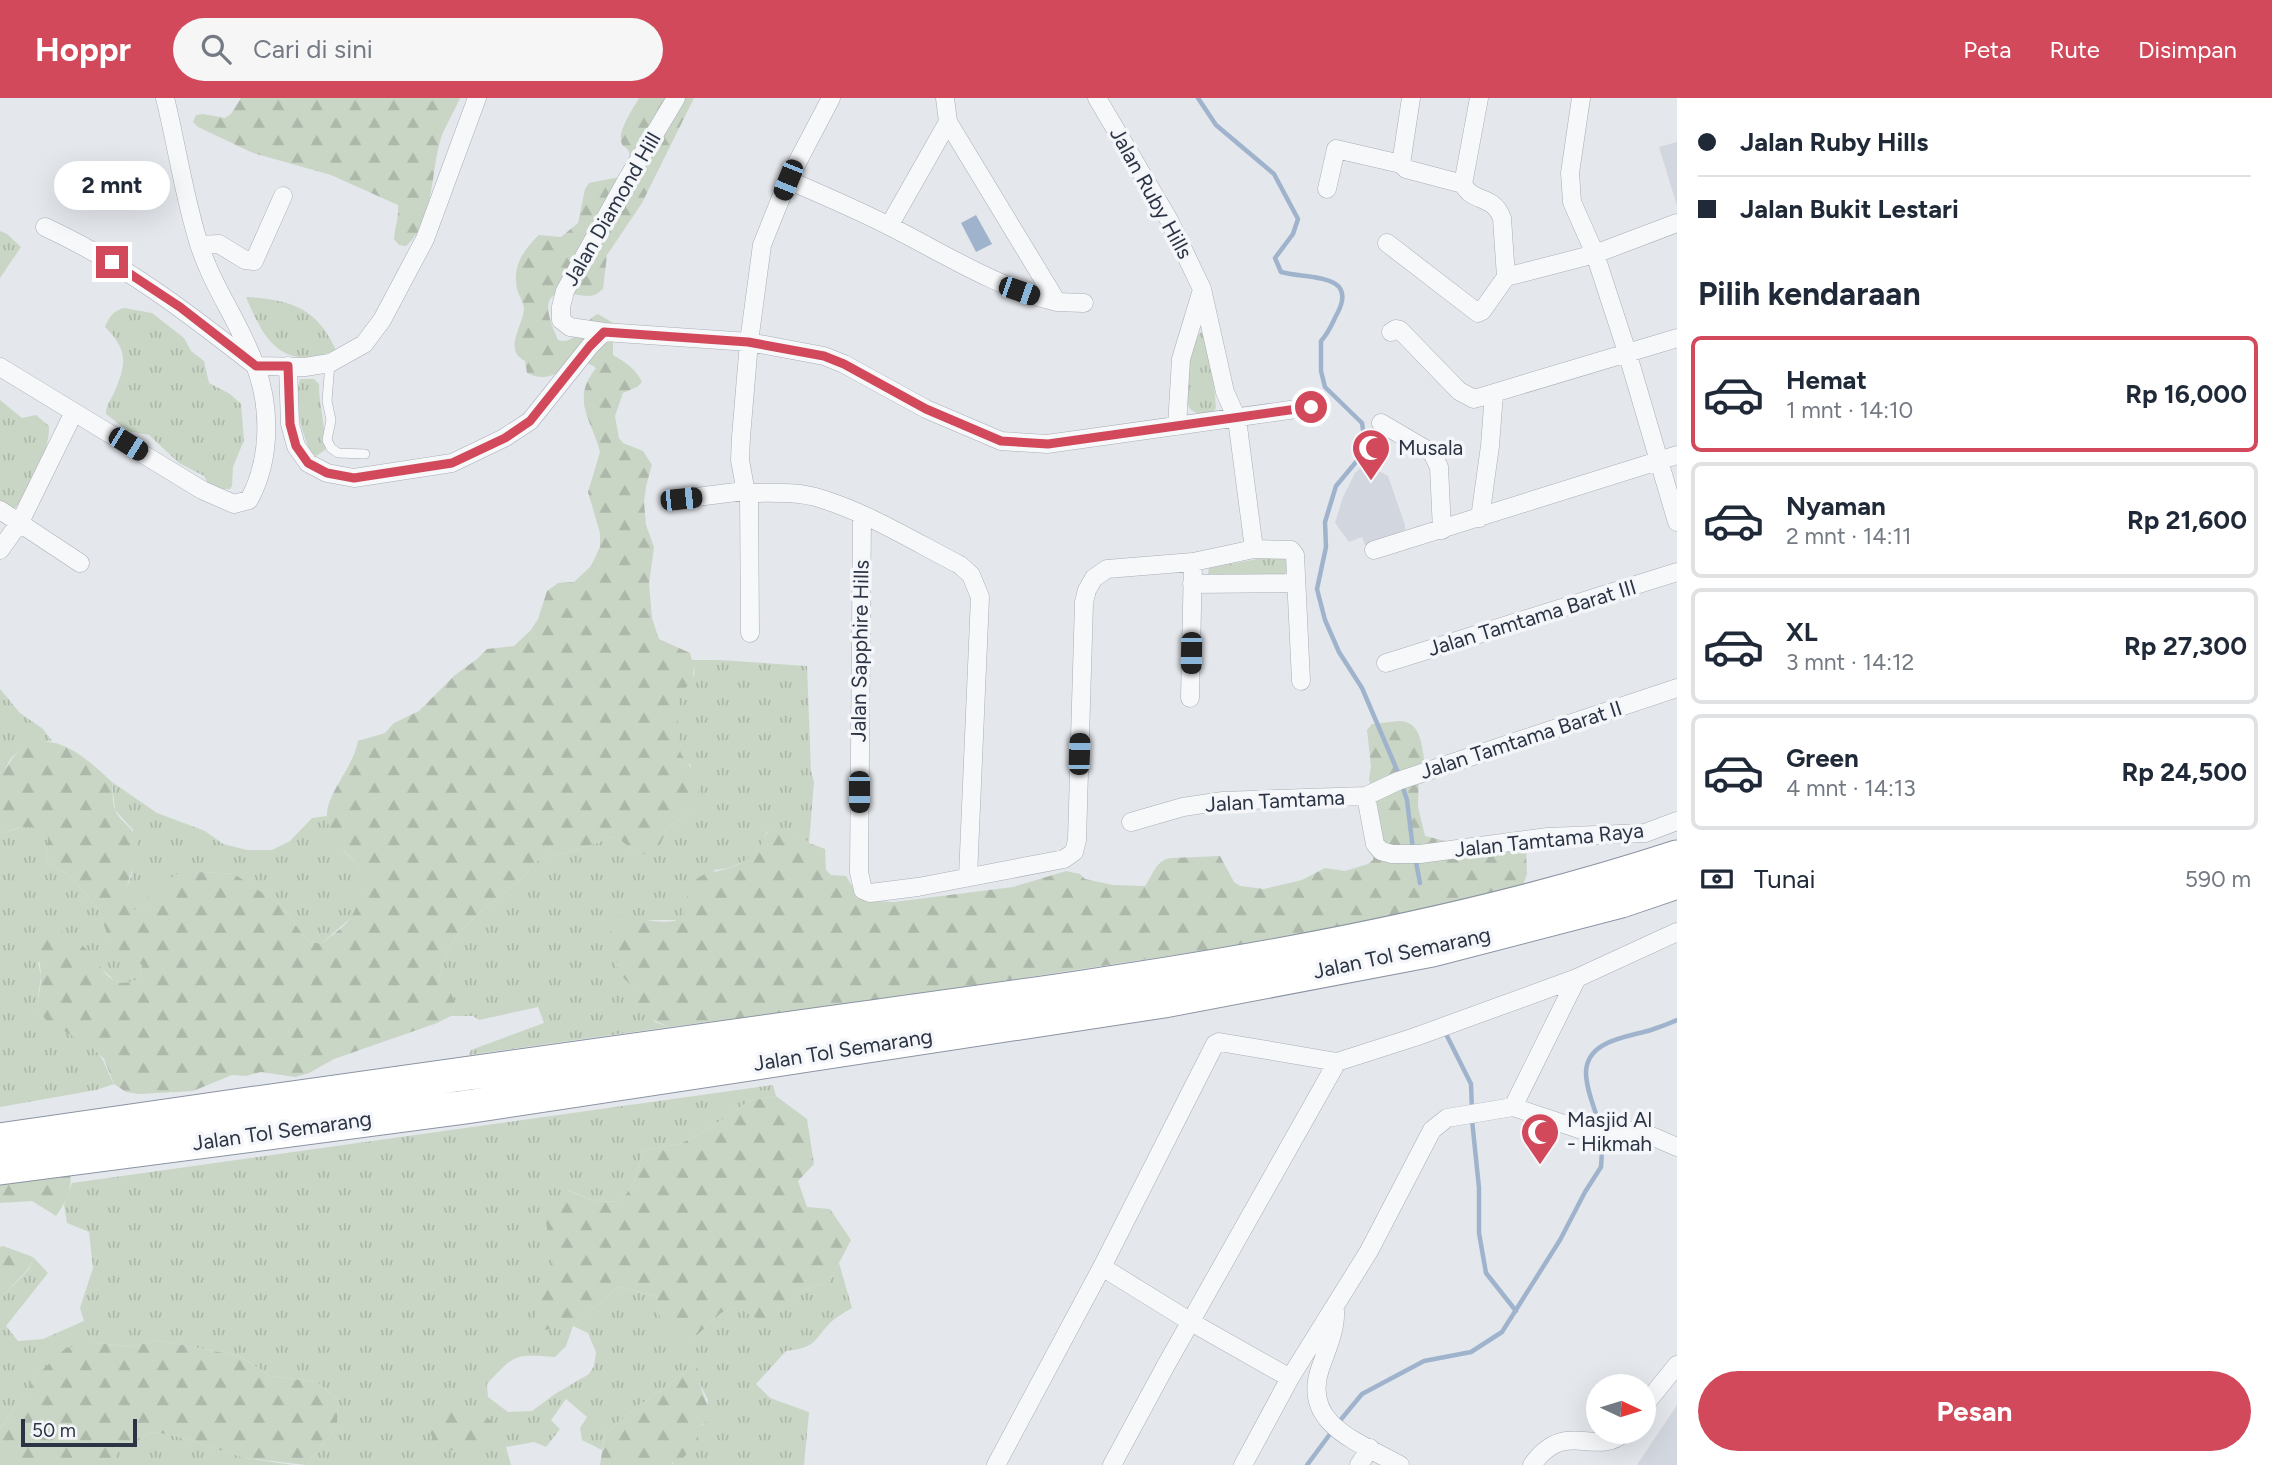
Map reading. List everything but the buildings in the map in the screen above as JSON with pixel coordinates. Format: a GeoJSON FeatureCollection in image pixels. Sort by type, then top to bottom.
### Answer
{"type":"FeatureCollection","features":[{"type":"Feature","properties":{"kind":"highway","name":"Jalan Tol Semarang"},"geometry":{"type":"LineString","coordinates":[[0,1140],[1159,977],[1426,926],[1618,877],[1677,857]]}},
{"type":"Feature","properties":{"kind":"highway","name":"Jalan Tol Semarang"},"geometry":{"type":"LineString","coordinates":[[0,1168],[466,1107],[1164,1001],[1432,950],[1621,901],[1677,882]]}},
{"type":"Feature","properties":{"kind":"street"},"geometry":{"type":"LineString","coordinates":[[0,367],[202,490],[234,503],[249,500],[258,482],[265,447],[266,411],[256,366],[199,245],[165,98]]}},
{"type":"Feature","properties":{"kind":"street"},"geometry":{"type":"LineString","coordinates":[[44,227],[89,248],[180,307],[256,366],[305,367],[330,363],[364,344],[382,320],[425,239],[477,98]]}},
{"type":"Feature","properties":{"kind":"street","name":"Jalan Diamond Hill"},"geometry":{"type":"LineString","coordinates":[[676,98],[565,291],[561,320],[570,327],[604,332],[748,342]]}},
{"type":"Feature","properties":{"kind":"street"},"geometry":{"type":"LineString","coordinates":[[750,633],[747,492],[740,460],[748,342],[762,245],[788,180],[831,98]]}},
{"type":"Feature","properties":{"kind":"street"},"geometry":{"type":"LineString","coordinates":[[945,98],[948,122],[1057,302]]}},
{"type":"Feature","properties":{"kind":"street","name":"Jalan Ruby Hills"},"geometry":{"type":"LineString","coordinates":[[1097,98],[1169,220],[1202,289],[1225,393],[1237,419]]}},
{"type":"Feature","properties":{"kind":"street"},"geometry":{"type":"LineString","coordinates":[[1401,164],[1411,98]]}},
{"type":"Feature","properties":{"kind":"street"},"geometry":{"type":"LineString","coordinates":[[1463,184],[1479,98]]}},
{"type":"Feature","properties":{"kind":"street"},"geometry":{"type":"LineString","coordinates":[[1581,98],[1570,192],[1576,214],[1595,254],[1627,352],[1677,522]]}},
{"type":"Feature","properties":{"kind":"street"},"geometry":{"type":"LineString","coordinates":[[889,226],[948,122]]}},
{"type":"Feature","properties":{"kind":"street"},"geometry":{"type":"LineString","coordinates":[[1327,189],[1336,149],[1401,164],[1406,169],[1463,184],[1469,193],[1493,202],[1499,209],[1506,278]]}},
{"type":"Feature","properties":{"kind":"street"},"geometry":{"type":"LineString","coordinates":[[788,180],[889,226],[1019,291],[1057,302],[1084,303]]}},
{"type":"Feature","properties":{"kind":"street"},"geometry":{"type":"LineString","coordinates":[[199,245],[219,244],[248,262],[254,261],[283,196]]}},
{"type":"Feature","properties":{"kind":"street"},"geometry":{"type":"LineString","coordinates":[[1387,243],[1476,313],[1482,311],[1506,278],[1595,254],[1677,223]]}},
{"type":"Feature","properties":{"kind":"street"},"geometry":{"type":"LineString","coordinates":[[1177,426],[1181,359],[1202,289]]}},
{"type":"Feature","properties":{"kind":"street"},"geometry":{"type":"LineString","coordinates":[[1391,332],[1400,330],[1463,395],[1479,398],[1677,338]]}},
{"type":"Feature","properties":{"kind":"street"},"geometry":{"type":"LineString","coordinates":[[288,366],[290,424],[296,446],[308,463],[327,473],[354,478],[452,463],[505,438],[530,421],[604,332]]}},
{"type":"Feature","properties":{"kind":"street"},"geometry":{"type":"LineString","coordinates":[[748,342],[824,356],[844,364],[926,409],[1001,441],[1048,444],[1311,407]]}},
{"type":"Feature","properties":{"kind":"street"},"geometry":{"type":"LineString","coordinates":[[1480,518],[1494,393]]}},
{"type":"Feature","properties":{"kind":"street"},"geometry":{"type":"LineString","coordinates":[[0,550],[20,522],[74,412]]}},
{"type":"Feature","properties":{"kind":"street"},"geometry":{"type":"LineString","coordinates":[[1237,419],[1254,549]]}},
{"type":"Feature","properties":{"kind":"street"},"geometry":{"type":"LineString","coordinates":[[1381,423],[1436,457],[1439,467],[1442,530]]}},
{"type":"Feature","properties":{"kind":"street"},"geometry":{"type":"LineString","coordinates":[[1374,550],[1677,455]]}},
{"type":"Feature","properties":{"kind":"street"},"geometry":{"type":"LineString","coordinates":[[681,499],[747,492],[783,492],[820,498],[862,515],[960,565],[971,575],[980,597],[968,877]]}},
{"type":"Feature","properties":{"kind":"street"},"geometry":{"type":"LineString","coordinates":[[0,510],[80,563]]}},
{"type":"Feature","properties":{"kind":"street","name":"Jalan Sapphire Hills"},"geometry":{"type":"LineString","coordinates":[[862,515],[860,883],[863,890],[870,893],[1064,859],[1074,852],[1077,840],[1084,602],[1094,579],[1107,569],[1193,562],[1254,549],[1291,550],[1294,555],[1301,681]]}},
{"type":"Feature","properties":{"kind":"street"},"geometry":{"type":"LineString","coordinates":[[1191,698],[1193,562]]}},
{"type":"Feature","properties":{"kind":"street","name":"Jalan Tamtama Barat III"},"geometry":{"type":"LineString","coordinates":[[1386,663],[1677,572]]}},
{"type":"Feature","properties":{"kind":"street"},"geometry":{"type":"LineString","coordinates":[[1192,584],[1295,583]]}},
{"type":"Feature","properties":{"kind":"street","name":"Jalan Tamtama Barat II"},"geometry":{"type":"LineString","coordinates":[[1366,796],[1400,780],[1677,688]]}},
{"type":"Feature","properties":{"kind":"street","name":"Jalan Tamtama"},"geometry":{"type":"LineString","coordinates":[[1131,821],[1183,807],[1223,801],[1366,796],[1375,844],[1381,851],[1415,854]]}},
{"type":"Feature","properties":{"kind":"street","name":"Jalan Tamtama Raya"},"geometry":{"type":"LineString","coordinates":[[1415,854],[1548,837],[1646,834],[1677,821]]}},
{"type":"Feature","properties":{"kind":"street"},"geometry":{"type":"LineString","coordinates":[[996,1465],[1102,1267],[1215,1044],[1219,1042],[1337,1062],[1415,1037],[1577,978],[1677,933]]}},
{"type":"Feature","properties":{"kind":"street"},"geometry":{"type":"LineString","coordinates":[[1513,1107],[1577,978]]}},
{"type":"Feature","properties":{"kind":"street"},"geometry":{"type":"LineString","coordinates":[[1112,1465],[1337,1062]]}},
{"type":"Feature","properties":{"kind":"street"},"geometry":{"type":"LineString","coordinates":[[1243,1465],[1290,1378],[1369,1251],[1432,1130],[1440,1122],[1457,1116],[1513,1107],[1582,1130],[1619,1128],[1654,1137],[1677,1147]]}},
{"type":"Feature","properties":{"kind":"street"},"geometry":{"type":"LineString","coordinates":[[1102,1267],[1191,1322],[1290,1378]]}},
{"type":"Feature","properties":{"kind":"street"},"geometry":{"type":"LineString","coordinates":[[1335,1304],[1334,1325],[1318,1373],[1319,1407],[1327,1423],[1400,1465]]}},
{"type":"Feature","properties":{"kind":"street"},"geometry":{"type":"LineString","coordinates":[[1656,1391],[1677,1365]]}},
{"type":"Feature","properties":{"kind":"street"},"geometry":{"type":"LineString","coordinates":[[1532,1465],[1546,1448],[1556,1442],[1586,1441]]}},
{"type":"Feature","properties":{"kind":"street"},"geometry":{"type":"LineString","coordinates":[[1359,1465],[1370,1448]]}},
{"type":"Feature","properties":{"kind":"lane"},"geometry":{"type":"LineString","coordinates":[[330,363],[327,401],[331,420],[327,440],[338,453],[365,454]]}},
{"type":"Feature","properties":{"kind":"shaded area"},"geometry":{"type":"Polygon","coordinates":[[[1677,142],[1677,206],[1659,147],[1677,142]]]}},
{"type":"Feature","properties":{"kind":"shaded area"},"geometry":{"type":"Polygon","coordinates":[[[1371,459],[1377,470],[1388,476],[1405,530],[1365,545],[1362,537],[1349,542],[1335,523],[1343,497],[1355,473],[1371,459]]]}},
{"type":"Feature","properties":{"kind":"shaded area"},"geometry":{"type":"Polygon","coordinates":[[[1677,1405],[1677,1465],[1637,1465],[1651,1444],[1656,1444],[1656,1436],[1677,1405]]]}},
{"type":"Feature","properties":{"kind":"green space"},"geometry":{"type":"Polygon","coordinates":[[[241,98],[460,98],[441,138],[427,210],[415,236],[406,246],[399,245],[394,239],[398,205],[331,175],[253,153],[198,127],[193,122],[196,115],[203,114],[225,118],[231,114],[241,98]]]}},
{"type":"Feature","properties":{"kind":"green space"},"geometry":{"type":"Polygon","coordinates":[[[639,98],[694,98],[642,203],[607,255],[603,289],[590,296],[565,293],[554,295],[548,306],[558,340],[565,341],[575,336],[598,314],[613,323],[613,355],[626,363],[642,382],[623,393],[615,416],[619,438],[623,443],[643,451],[652,465],[644,502],[646,525],[654,547],[649,584],[652,618],[659,639],[690,653],[694,667],[692,682],[681,692],[678,700],[678,740],[681,754],[699,779],[698,797],[691,809],[667,829],[661,843],[651,855],[637,853],[615,836],[580,849],[542,858],[535,863],[519,881],[480,912],[450,947],[439,979],[449,989],[455,1002],[451,1016],[334,1059],[309,1073],[295,1077],[261,1072],[246,1076],[232,1075],[193,1091],[139,1094],[126,1092],[114,1084],[104,1059],[94,1049],[45,1019],[37,1006],[41,981],[39,949],[45,940],[61,932],[73,938],[91,954],[114,980],[129,982],[140,978],[142,965],[118,949],[108,937],[99,910],[71,877],[47,862],[48,836],[30,827],[0,834],[0,773],[21,749],[34,743],[46,742],[58,744],[82,756],[112,782],[115,810],[137,841],[137,859],[127,890],[133,910],[146,906],[150,892],[177,874],[204,872],[234,874],[281,905],[307,940],[321,944],[349,920],[359,896],[359,868],[339,845],[327,815],[331,798],[358,741],[385,733],[394,723],[419,711],[455,675],[487,649],[514,646],[538,619],[547,591],[558,583],[574,582],[591,566],[600,547],[600,533],[588,492],[600,452],[584,400],[588,379],[596,368],[580,363],[547,376],[538,377],[527,373],[525,361],[515,351],[514,345],[524,310],[517,289],[516,273],[524,252],[539,235],[561,237],[578,223],[585,189],[589,183],[620,177],[629,156],[628,150],[622,145],[622,130],[639,98]]]}},
{"type":"Feature","properties":{"kind":"green space"},"geometry":{"type":"Polygon","coordinates":[[[0,231],[21,247],[0,278],[0,231]]]}},
{"type":"Feature","properties":{"kind":"green space"},"geometry":{"type":"Polygon","coordinates":[[[246,297],[276,300],[300,308],[320,324],[336,350],[312,357],[296,357],[286,353],[268,339],[246,297]]]}},
{"type":"Feature","properties":{"kind":"green space"},"geometry":{"type":"Polygon","coordinates":[[[124,308],[152,313],[184,338],[191,351],[204,361],[209,383],[230,394],[241,404],[244,440],[233,467],[230,489],[211,489],[204,476],[179,463],[149,435],[128,431],[106,414],[121,373],[123,357],[118,343],[105,327],[112,314],[124,308]]]}},
{"type":"Feature","properties":{"kind":"green space"},"geometry":{"type":"Polygon","coordinates":[[[1201,332],[1211,359],[1216,408],[1213,412],[1200,415],[1191,410],[1186,401],[1191,342],[1201,332]]]}},
{"type":"Feature","properties":{"kind":"green space"},"geometry":{"type":"Polygon","coordinates":[[[300,379],[314,379],[319,384],[325,450],[316,456],[310,452],[299,416],[297,397],[300,379]]]}},
{"type":"Feature","properties":{"kind":"green space"},"geometry":{"type":"Polygon","coordinates":[[[0,400],[22,418],[36,415],[49,426],[46,447],[38,470],[27,493],[14,509],[0,505],[0,400]]]}},
{"type":"Feature","properties":{"kind":"green space"},"geometry":{"type":"Polygon","coordinates":[[[1279,555],[1285,558],[1285,574],[1208,574],[1209,568],[1279,555]]]}},
{"type":"Feature","properties":{"kind":"green space"},"geometry":{"type":"Polygon","coordinates":[[[691,660],[807,666],[811,771],[814,782],[809,843],[798,834],[772,828],[766,833],[762,846],[749,859],[729,868],[715,870],[686,902],[685,917],[679,920],[648,920],[616,944],[619,959],[617,965],[623,978],[633,987],[655,1022],[669,1027],[469,1055],[471,1050],[544,1023],[538,1007],[479,1020],[473,1016],[451,1016],[455,1002],[439,979],[450,947],[469,922],[519,881],[542,858],[580,849],[615,836],[637,853],[661,843],[667,829],[691,809],[691,766],[680,754],[677,706],[680,693],[694,675],[691,660]]]}},
{"type":"Feature","properties":{"kind":"green space"},"geometry":{"type":"Polygon","coordinates":[[[0,689],[20,713],[43,729],[52,741],[35,744],[18,752],[0,773],[0,689]]]}},
{"type":"Feature","properties":{"kind":"green space"},"geometry":{"type":"Polygon","coordinates":[[[1407,722],[1417,730],[1422,744],[1425,765],[1419,770],[1418,807],[1425,836],[1450,842],[1514,847],[1526,852],[1527,874],[1522,888],[1494,895],[1487,893],[1442,911],[1260,945],[1194,952],[865,1002],[669,1027],[649,1018],[639,1007],[633,987],[618,973],[616,944],[610,932],[614,920],[620,915],[661,922],[684,917],[687,898],[698,878],[737,865],[750,857],[772,827],[799,834],[809,843],[825,849],[826,870],[831,875],[846,876],[860,895],[884,902],[1013,887],[1066,871],[1080,874],[1085,879],[1113,885],[1145,886],[1159,864],[1172,858],[1220,856],[1234,882],[1240,886],[1264,889],[1302,880],[1325,868],[1345,871],[1368,864],[1373,860],[1378,828],[1369,779],[1371,766],[1367,730],[1372,724],[1407,722]]]}},
{"type":"Feature","properties":{"kind":"green space"},"geometry":{"type":"Polygon","coordinates":[[[112,782],[157,813],[205,831],[223,844],[247,850],[272,850],[290,841],[312,818],[327,816],[331,830],[346,854],[357,862],[362,876],[359,904],[353,916],[321,944],[307,940],[281,905],[233,874],[204,872],[133,911],[127,891],[133,865],[133,830],[115,810],[112,782]]]}},
{"type":"Feature","properties":{"kind":"green space"},"geometry":{"type":"Polygon","coordinates":[[[23,827],[37,827],[49,836],[47,862],[71,877],[99,910],[108,937],[142,965],[140,978],[128,984],[115,981],[103,970],[38,962],[41,976],[37,1006],[50,1020],[95,1050],[114,1084],[96,1090],[0,1107],[0,834],[23,827]]]}},
{"type":"Feature","properties":{"kind":"green space"},"geometry":{"type":"Polygon","coordinates":[[[773,1085],[776,1096],[749,1101],[713,1126],[680,1144],[644,1150],[634,1182],[621,1202],[594,1201],[568,1190],[573,1325],[618,1287],[656,1296],[660,1317],[694,1338],[721,1313],[737,1307],[763,1321],[801,1291],[829,1282],[839,1263],[852,1308],[832,1321],[809,1345],[786,1351],[756,1384],[770,1398],[809,1412],[804,1465],[672,1465],[698,1427],[704,1424],[708,1400],[699,1382],[696,1365],[605,1433],[602,1450],[582,1440],[580,1428],[587,1417],[566,1399],[551,1420],[560,1429],[546,1447],[534,1442],[506,1447],[511,1465],[306,1465],[337,1428],[338,1400],[317,1382],[270,1376],[240,1356],[157,1340],[130,1347],[93,1342],[36,1376],[0,1429],[0,1299],[30,1268],[33,1257],[48,1273],[6,1326],[18,1341],[43,1339],[84,1321],[80,1308],[93,1268],[89,1232],[67,1223],[64,1205],[72,1183],[773,1085]],[[573,1326],[566,1346],[555,1357],[522,1356],[510,1361],[487,1384],[488,1397],[508,1412],[532,1411],[589,1374],[594,1366],[596,1352],[588,1333],[573,1326]]]}},
{"type":"Feature","properties":{"kind":"green space"},"geometry":{"type":"Polygon","coordinates":[[[776,1096],[807,1119],[814,1164],[798,1181],[807,1207],[830,1209],[851,1240],[829,1282],[801,1291],[763,1322],[737,1307],[721,1313],[694,1338],[678,1344],[660,1317],[656,1296],[618,1287],[573,1325],[545,1330],[534,1319],[544,1286],[571,1267],[553,1266],[544,1209],[567,1190],[594,1201],[621,1202],[634,1182],[644,1150],[680,1144],[713,1126],[749,1101],[776,1096]]]}},
{"type":"Feature","properties":{"kind":"green space"},"geometry":{"type":"Polygon","coordinates":[[[70,1174],[68,1196],[56,1216],[32,1201],[0,1203],[0,1182],[70,1174]]]}},
{"type":"Feature","properties":{"kind":"green space"},"geometry":{"type":"Polygon","coordinates":[[[0,1247],[33,1257],[30,1267],[0,1299],[0,1247]]]}},
{"type":"Feature","properties":{"kind":"green space"},"geometry":{"type":"Polygon","coordinates":[[[157,1340],[240,1356],[270,1376],[317,1382],[338,1400],[337,1428],[306,1465],[245,1458],[176,1436],[153,1432],[115,1448],[115,1465],[0,1465],[0,1429],[36,1376],[66,1348],[93,1342],[130,1347],[157,1340]]]}},
{"type":"Feature","properties":{"kind":"green space"},"geometry":{"type":"Polygon","coordinates":[[[697,1364],[699,1382],[712,1418],[698,1427],[698,1443],[680,1461],[672,1465],[600,1465],[605,1433],[697,1364]]]}},
{"type":"Feature","properties":{"kind":"green space"},"geometry":{"type":"Polygon","coordinates":[[[436,1410],[478,1410],[496,1425],[465,1446],[447,1451],[429,1449],[433,1440],[429,1428],[436,1410]]]}},
{"type":"Feature","properties":{"kind":"green space"},"geometry":{"type":"Polygon","coordinates":[[[153,1432],[176,1436],[245,1458],[293,1465],[115,1465],[115,1448],[153,1432]]]}},
{"type":"Feature","properties":{"kind":"water"},"geometry":{"type":"Polygon","coordinates":[[[976,215],[992,244],[976,252],[961,223],[976,215]]]}},
{"type":"Feature","properties":{"kind":"waterway"},"geometry":{"type":"LineString","coordinates":[[1198,98],[1216,125],[1274,174],[1298,219],[1293,234],[1275,258],[1281,272],[1326,280],[1341,290],[1342,299],[1338,312],[1321,341],[1321,371],[1325,387],[1362,423],[1366,450],[1336,486],[1325,522],[1326,547],[1317,589],[1325,620],[1339,652],[1362,688],[1400,777]]}},
{"type":"Feature","properties":{"kind":"waterway"},"geometry":{"type":"LineString","coordinates":[[1402,785],[1407,800],[1413,849]]}},
{"type":"Feature","properties":{"kind":"waterway"},"geometry":{"type":"LineString","coordinates":[[1415,857],[1420,883]]}},
{"type":"Feature","properties":{"kind":"waterway"},"geometry":{"type":"LineString","coordinates":[[1600,1126],[1586,1079],[1588,1061],[1593,1053],[1610,1042],[1677,1020]]}},
{"type":"Feature","properties":{"kind":"waterway"},"geometry":{"type":"LineString","coordinates":[[1446,1034],[1471,1084],[1472,1111]]}},
{"type":"Feature","properties":{"kind":"waterway"},"geometry":{"type":"LineString","coordinates":[[1472,1120],[1479,1188],[1479,1233],[1486,1273],[1516,1311]]}},
{"type":"Feature","properties":{"kind":"waterway"},"geometry":{"type":"LineString","coordinates":[[1338,1423],[1362,1394],[1424,1361],[1471,1352],[1502,1332],[1560,1240],[1601,1167],[1603,1134]]}},
{"type":"Feature","properties":{"kind":"waterway"},"geometry":{"type":"LineString","coordinates":[[1307,1465],[1333,1430]]}},
{"type":"Feature","properties":{"kind":"place","name":"Musala"},"geometry":{"type":"Point","coordinates":[1371,482]}},
{"type":"Feature","properties":{"kind":"place","name":"Masjid Al - Hikmah"},"geometry":{"type":"Point","coordinates":[1540,1166]}},
{"type":"Feature","properties":{"kind":"route"},"geometry":{"type":"LineString","coordinates":[[112,262],[180,307],[256,366],[288,366],[290,424],[296,446],[308,463],[327,473],[354,478],[452,463],[505,438],[530,421],[604,332],[748,342],[824,356],[844,364],[926,409],[1001,441],[1018,444],[1048,444],[1311,407]]}}]}
